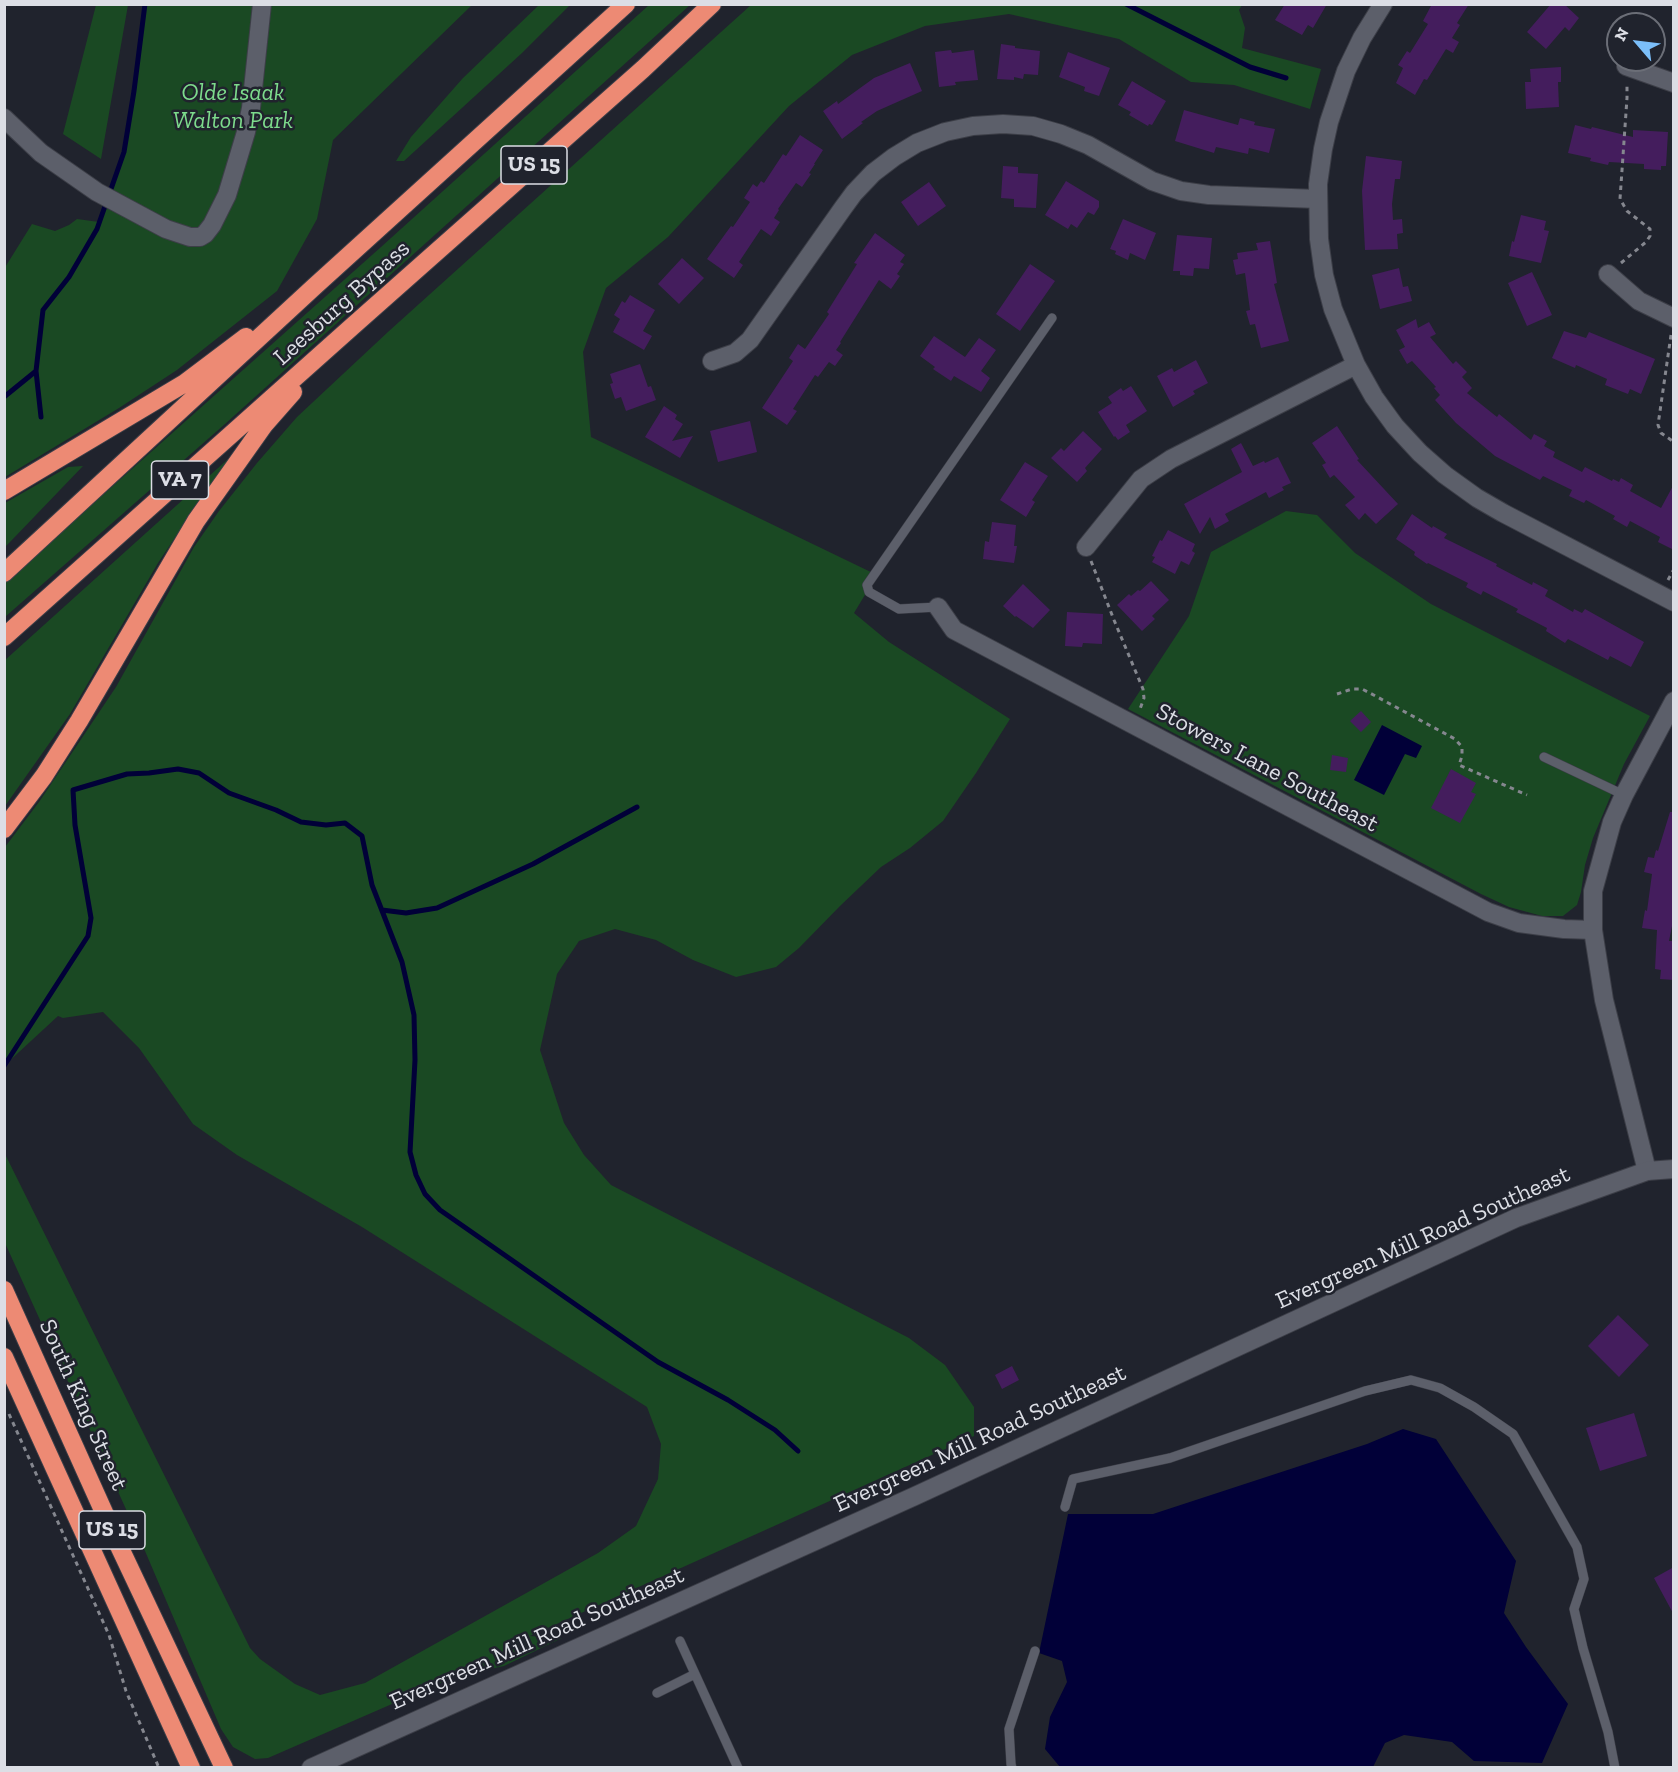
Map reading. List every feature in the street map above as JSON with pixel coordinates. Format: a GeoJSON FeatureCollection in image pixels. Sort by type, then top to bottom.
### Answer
{"type":"FeatureCollection","features":[{"type":"Feature","properties":{"kind":"highway","name":"Leesburg Bypass"},"geometry":{"type":"LineString","coordinates":[[4,573],[315,286],[626,4]]}},
{"type":"Feature","properties":{"kind":"highway","name":"Leesburg Bypass"},"geometry":{"type":"LineString","coordinates":[[4,637],[643,69],[712,4]]}},
{"type":"Feature","properties":{"kind":"highway"},"geometry":{"type":"LineString","coordinates":[[4,491],[185,383],[315,286]]}},
{"type":"Feature","properties":{"kind":"highway"},"geometry":{"type":"LineString","coordinates":[[4,829],[44,776],[79,721],[196,521],[232,469],[271,417],[355,324]]}},
{"type":"Feature","properties":{"kind":"highway","name":"South King Street"},"geometry":{"type":"LineString","coordinates":[[4,1290],[120,1548],[224,1767]]}},
{"type":"Feature","properties":{"kind":"highway","name":"US 15"},"geometry":{"type":"LineString","coordinates":[[4,1357],[191,1767]]}},
{"type":"Feature","properties":{"kind":"street"},"geometry":{"type":"LineString","coordinates":[[4,118],[41,153],[97,192],[166,229],[190,237],[200,237],[212,225],[227,195],[246,132],[251,108],[262,4]]}},
{"type":"Feature","properties":{"kind":"street"},"geometry":{"type":"LineString","coordinates":[[1383,4],[1362,38],[1346,71],[1331,113],[1323,149],[1318,199],[1319,238],[1324,274],[1333,309],[1356,365],[1374,397],[1395,426],[1445,475],[1503,513],[1674,602]]}},
{"type":"Feature","properties":{"kind":"street"},"geometry":{"type":"LineString","coordinates":[[1643,72],[1674,83]]}},
{"type":"Feature","properties":{"kind":"street"},"geometry":{"type":"LineString","coordinates":[[712,361],[735,353],[750,340],[849,200],[873,173],[909,148],[945,132],[973,126],[1003,124],[1033,126],[1088,145],[1152,181],[1181,191],[1209,195],[1318,199]]}},
{"type":"Feature","properties":{"kind":"street"},"geometry":{"type":"LineString","coordinates":[[1608,274],[1639,301],[1673,318]]}},
{"type":"Feature","properties":{"kind":"street"},"geometry":{"type":"LineString","coordinates":[[1086,547],[1141,478],[1171,459],[1356,365]]}},
{"type":"Feature","properties":{"kind":"street","name":"Stowers Lane Southeast"},"geometry":{"type":"LineString","coordinates":[[938,608],[954,630],[1488,912],[1519,923],[1593,930]]}},
{"type":"Feature","properties":{"kind":"street"},"geometry":{"type":"LineString","coordinates":[[1647,1171],[1604,1000],[1593,930],[1593,891],[1612,822],[1674,701]]}},
{"type":"Feature","properties":{"kind":"street","name":"Evergreen Mill Road Southeast"},"geometry":{"type":"LineString","coordinates":[[311,1767],[904,1501],[1516,1218],[1647,1171],[1674,1169]]}},
{"type":"Feature","properties":{"kind":"lane"},"geometry":{"type":"LineString","coordinates":[[938,608],[899,609],[869,591],[867,585],[1052,318]]}},
{"type":"Feature","properties":{"kind":"lane"},"geometry":{"type":"LineString","coordinates":[[1544,757],[1624,795]]}},
{"type":"Feature","properties":{"kind":"lane"},"geometry":{"type":"LineString","coordinates":[[1065,1507],[1073,1479],[1170,1458],[1365,1391],[1411,1380],[1440,1388],[1474,1407],[1513,1434],[1577,1547],[1584,1579],[1574,1609],[1582,1648],[1608,1732],[1615,1767]]}},
{"type":"Feature","properties":{"kind":"lane"},"geometry":{"type":"LineString","coordinates":[[680,1641],[738,1767]]}},
{"type":"Feature","properties":{"kind":"lane"},"geometry":{"type":"LineString","coordinates":[[1012,1767],[1009,1730],[1035,1651]]}},
{"type":"Feature","properties":{"kind":"lane"},"geometry":{"type":"LineString","coordinates":[[657,1693],[695,1674]]}},
{"type":"Feature","properties":{"kind":"path"},"geometry":{"type":"LineString","coordinates":[[1608,274],[1650,236],[1650,229],[1627,211],[1620,199],[1627,98],[1626,72]]}},
{"type":"Feature","properties":{"kind":"path"},"geometry":{"type":"LineString","coordinates":[[1673,318],[1658,425],[1661,433],[1674,442]]}},
{"type":"Feature","properties":{"kind":"path"},"geometry":{"type":"LineString","coordinates":[[1086,547],[1143,689],[1144,698],[1132,724]]}},
{"type":"Feature","properties":{"kind":"path"},"geometry":{"type":"LineString","coordinates":[[1337,694],[1352,689],[1362,689],[1368,692],[1455,740],[1462,747],[1459,765],[1527,795]]}},
{"type":"Feature","properties":{"kind":"path"},"geometry":{"type":"LineString","coordinates":[[9,1414],[109,1635],[126,1691],[159,1767]]}},
{"type":"Feature","properties":{"kind":"green space"},"geometry":{"type":"Polygon","coordinates":[[[96,5],[128,5],[101,159],[63,134],[96,5]]]}},
{"type":"Feature","properties":{"kind":"green space","name":"Olde Isaak Walton Park"},"geometry":{"type":"Polygon","coordinates":[[[145,5],[472,5],[333,140],[317,219],[277,291],[177,370],[5,477],[4,269],[32,224],[55,231],[77,219],[99,222],[124,152],[145,5]]]}},
{"type":"Feature","properties":{"kind":"green space"},"geometry":{"type":"Polygon","coordinates":[[[539,5],[570,5],[522,53],[404,161],[396,161],[411,137],[463,78],[539,5]]]}},
{"type":"Feature","properties":{"kind":"green space"},"geometry":{"type":"Polygon","coordinates":[[[649,5],[690,5],[225,424],[5,617],[4,583],[649,5]]]}},
{"type":"Feature","properties":{"kind":"green space"},"geometry":{"type":"Polygon","coordinates":[[[751,5],[1242,5],[1239,10],[1245,28],[1242,48],[1321,69],[1310,109],[1234,85],[1191,82],[1119,39],[1009,14],[925,26],[852,55],[789,106],[668,237],[606,288],[583,352],[591,437],[877,575],[854,613],[889,642],[1010,719],[943,821],[910,848],[881,867],[799,948],[776,967],[736,977],[693,960],[656,940],[615,929],[579,941],[557,974],[540,1050],[564,1123],[584,1155],[611,1185],[909,1338],[945,1365],[974,1407],[974,1436],[530,1636],[562,1638],[504,1666],[454,1677],[268,1758],[255,1759],[233,1747],[221,1729],[145,1551],[5,1243],[4,1152],[250,1648],[260,1659],[295,1684],[320,1695],[365,1683],[598,1553],[636,1526],[658,1479],[661,1444],[647,1407],[362,1227],[237,1155],[193,1124],[139,1048],[103,1012],[63,1018],[58,1016],[5,1065],[5,847],[39,802],[116,687],[194,547],[257,463],[297,417],[389,331],[751,5]]]}},
{"type":"Feature","properties":{"kind":"green space"},"geometry":{"type":"Polygon","coordinates":[[[238,450],[158,563],[70,714],[5,806],[4,661],[238,450]]]}},
{"type":"Feature","properties":{"kind":"green space"},"geometry":{"type":"Polygon","coordinates":[[[83,466],[5,547],[5,503],[68,467],[83,466]]]}},
{"type":"Feature","properties":{"kind":"green space"},"geometry":{"type":"Polygon","coordinates":[[[1286,511],[1317,515],[1355,553],[1431,604],[1650,716],[1624,764],[1593,838],[1577,905],[1563,916],[1542,916],[1509,907],[1481,894],[1128,709],[1189,616],[1211,552],[1286,511]]]}},
{"type":"Feature","properties":{"kind":"shaded area"},"geometry":{"type":"Polygon","coordinates":[[[1382,725],[1422,746],[1416,758],[1405,754],[1384,795],[1354,780],[1382,725]]]}},
{"type":"Feature","properties":{"kind":"shaded area"},"geometry":{"type":"Polygon","coordinates":[[[1403,1429],[1436,1439],[1516,1561],[1504,1613],[1568,1704],[1542,1763],[1474,1761],[1452,1742],[1404,1735],[1385,1743],[1373,1767],[1060,1767],[1045,1749],[1050,1717],[1067,1682],[1062,1661],[1039,1653],[1068,1514],[1153,1514],[1367,1444],[1403,1429]]]}},
{"type":"Feature","properties":{"kind":"building"},"geometry":{"type":"Polygon","coordinates":[[[1285,4],[1327,4],[1313,28],[1308,25],[1302,35],[1275,20],[1285,4]]]}},
{"type":"Feature","properties":{"kind":"building"},"geometry":{"type":"Polygon","coordinates":[[[1432,4],[1469,4],[1457,23],[1460,25],[1452,38],[1459,42],[1453,53],[1446,49],[1415,95],[1396,83],[1403,68],[1398,65],[1407,51],[1410,53],[1428,24],[1423,21],[1432,4]]]}},
{"type":"Feature","properties":{"kind":"building"},"geometry":{"type":"Polygon","coordinates":[[[1551,4],[1564,4],[1579,18],[1569,31],[1565,27],[1546,49],[1527,32],[1551,4]]]}},
{"type":"Feature","properties":{"kind":"building"},"geometry":{"type":"Polygon","coordinates":[[[1001,44],[1040,51],[1038,75],[1024,74],[1023,79],[1014,77],[1014,80],[997,79],[1001,44]]]}},
{"type":"Feature","properties":{"kind":"building"},"geometry":{"type":"Polygon","coordinates":[[[951,50],[952,53],[974,50],[978,80],[955,82],[956,85],[939,87],[935,52],[951,50]]]}},
{"type":"Feature","properties":{"kind":"building"},"geometry":{"type":"Polygon","coordinates":[[[1068,52],[1110,68],[1099,96],[1084,91],[1085,87],[1059,77],[1068,52]]]}},
{"type":"Feature","properties":{"kind":"building"},"geometry":{"type":"Polygon","coordinates":[[[910,63],[922,91],[877,111],[842,139],[823,111],[837,101],[838,104],[874,78],[910,63]]]}},
{"type":"Feature","properties":{"kind":"building"},"geometry":{"type":"Polygon","coordinates":[[[1561,67],[1561,82],[1558,82],[1559,107],[1526,109],[1525,82],[1531,82],[1530,69],[1561,67]]]}},
{"type":"Feature","properties":{"kind":"building"},"geometry":{"type":"Polygon","coordinates":[[[1132,81],[1166,101],[1152,125],[1148,126],[1129,115],[1131,112],[1118,105],[1132,81]]]}},
{"type":"Feature","properties":{"kind":"building"},"geometry":{"type":"Polygon","coordinates":[[[1184,110],[1238,125],[1240,118],[1255,122],[1254,125],[1275,129],[1269,153],[1249,148],[1248,154],[1216,147],[1214,153],[1175,141],[1184,110]]]}},
{"type":"Feature","properties":{"kind":"building"},"geometry":{"type":"Polygon","coordinates":[[[1575,125],[1633,137],[1633,130],[1668,132],[1666,166],[1661,166],[1661,170],[1644,169],[1644,164],[1609,162],[1608,165],[1590,161],[1591,158],[1568,153],[1575,125]]]}},
{"type":"Feature","properties":{"kind":"building"},"geometry":{"type":"Polygon","coordinates":[[[800,135],[823,150],[802,187],[796,183],[778,209],[774,218],[780,222],[771,236],[761,229],[739,262],[743,265],[734,278],[707,259],[750,202],[744,198],[753,184],[757,187],[761,181],[764,183],[783,154],[786,156],[800,135]]]}},
{"type":"Feature","properties":{"kind":"building"},"geometry":{"type":"Polygon","coordinates":[[[1366,156],[1402,161],[1400,179],[1395,179],[1392,204],[1393,220],[1402,219],[1403,233],[1397,234],[1398,249],[1365,250],[1362,191],[1366,156]]]}},
{"type":"Feature","properties":{"kind":"building"},"geometry":{"type":"Polygon","coordinates":[[[1003,166],[1018,167],[1018,173],[1038,174],[1036,208],[1014,207],[1014,199],[1001,198],[1003,166]]]}},
{"type":"Feature","properties":{"kind":"building"},"geometry":{"type":"Polygon","coordinates":[[[1066,181],[1099,201],[1099,207],[1094,215],[1088,212],[1077,228],[1071,224],[1068,229],[1045,215],[1066,181]]]}},
{"type":"Feature","properties":{"kind":"building"},"geometry":{"type":"Polygon","coordinates":[[[929,182],[946,206],[918,226],[901,202],[929,182]]]}},
{"type":"Feature","properties":{"kind":"building"},"geometry":{"type":"Polygon","coordinates":[[[1521,215],[1546,221],[1544,230],[1549,231],[1541,263],[1509,256],[1521,215]]]}},
{"type":"Feature","properties":{"kind":"building"},"geometry":{"type":"Polygon","coordinates":[[[1123,219],[1156,233],[1145,260],[1130,253],[1128,260],[1110,249],[1123,219]]]}},
{"type":"Feature","properties":{"kind":"building"},"geometry":{"type":"Polygon","coordinates":[[[875,233],[905,255],[900,262],[904,264],[897,274],[900,276],[891,289],[879,280],[836,350],[843,355],[835,366],[829,362],[818,377],[815,375],[793,409],[797,411],[787,425],[762,408],[793,361],[789,358],[798,344],[805,349],[829,314],[827,312],[857,264],[854,263],[875,233]]]}},
{"type":"Feature","properties":{"kind":"building"},"geometry":{"type":"Polygon","coordinates":[[[1177,235],[1212,238],[1209,269],[1194,268],[1193,276],[1180,275],[1180,271],[1173,271],[1177,235]]]}},
{"type":"Feature","properties":{"kind":"building"},"geometry":{"type":"Polygon","coordinates":[[[1270,241],[1277,283],[1274,284],[1289,341],[1261,348],[1255,324],[1250,325],[1246,311],[1250,310],[1245,273],[1236,275],[1233,260],[1238,259],[1237,253],[1258,250],[1256,243],[1270,241]]]}},
{"type":"Feature","properties":{"kind":"building"},"geometry":{"type":"Polygon","coordinates":[[[682,258],[704,278],[679,304],[658,284],[682,258]]]}},
{"type":"Feature","properties":{"kind":"building"},"geometry":{"type":"Polygon","coordinates":[[[1030,264],[1055,281],[1020,331],[996,314],[1030,264]]]}},
{"type":"Feature","properties":{"kind":"building"},"geometry":{"type":"Polygon","coordinates":[[[1399,268],[1403,287],[1408,286],[1412,301],[1380,309],[1372,275],[1399,268]]]}},
{"type":"Feature","properties":{"kind":"building"},"geometry":{"type":"Polygon","coordinates":[[[1532,272],[1552,315],[1527,326],[1508,283],[1532,272]]]}},
{"type":"Feature","properties":{"kind":"building"},"geometry":{"type":"Polygon","coordinates":[[[630,295],[655,310],[643,331],[652,336],[644,350],[613,332],[620,319],[614,315],[622,301],[625,303],[630,295]]]}},
{"type":"Feature","properties":{"kind":"building"},"geometry":{"type":"Polygon","coordinates":[[[1416,319],[1418,328],[1429,322],[1436,334],[1430,337],[1453,364],[1456,361],[1467,372],[1462,377],[1472,388],[1467,393],[1497,417],[1499,414],[1531,440],[1534,434],[1547,441],[1544,446],[1555,452],[1553,457],[1582,472],[1585,467],[1612,481],[1613,479],[1619,482],[1621,478],[1633,485],[1630,491],[1661,508],[1674,484],[1674,550],[1658,542],[1660,537],[1630,521],[1627,527],[1613,519],[1615,516],[1586,500],[1584,503],[1569,496],[1572,490],[1543,476],[1540,480],[1495,456],[1456,423],[1435,400],[1440,395],[1434,388],[1436,387],[1412,361],[1407,364],[1399,350],[1405,347],[1396,330],[1416,319]]]}},
{"type":"Feature","properties":{"kind":"building"},"geometry":{"type":"Polygon","coordinates":[[[1564,331],[1586,338],[1589,332],[1655,359],[1641,394],[1630,389],[1628,394],[1605,385],[1607,379],[1576,365],[1575,368],[1552,358],[1564,331]]]}},
{"type":"Feature","properties":{"kind":"building"},"geometry":{"type":"Polygon","coordinates":[[[934,336],[965,357],[979,338],[996,350],[981,371],[990,378],[981,392],[954,376],[951,381],[933,369],[935,367],[920,356],[934,336]]]}},
{"type":"Feature","properties":{"kind":"building"},"geometry":{"type":"Polygon","coordinates":[[[1196,360],[1208,383],[1193,391],[1195,394],[1173,407],[1157,376],[1172,368],[1174,372],[1196,360]]]}},
{"type":"Feature","properties":{"kind":"building"},"geometry":{"type":"Polygon","coordinates":[[[640,364],[648,387],[651,386],[656,400],[626,411],[621,397],[615,399],[610,384],[613,383],[610,374],[640,364]]]}},
{"type":"Feature","properties":{"kind":"building"},"geometry":{"type":"Polygon","coordinates":[[[1131,386],[1147,411],[1126,425],[1130,432],[1118,440],[1098,412],[1112,403],[1108,397],[1121,388],[1123,391],[1131,386]]]}},
{"type":"Feature","properties":{"kind":"building"},"geometry":{"type":"Polygon","coordinates":[[[664,406],[677,415],[675,419],[683,424],[672,441],[693,436],[680,458],[645,437],[664,406]]]}},
{"type":"Feature","properties":{"kind":"building"},"geometry":{"type":"Polygon","coordinates":[[[750,421],[757,452],[718,462],[710,431],[750,421]]]}},
{"type":"Feature","properties":{"kind":"building"},"geometry":{"type":"Polygon","coordinates":[[[1337,426],[1359,459],[1357,460],[1398,504],[1376,524],[1365,513],[1359,520],[1345,505],[1355,497],[1334,475],[1330,478],[1322,465],[1326,463],[1312,443],[1337,426]]]}},
{"type":"Feature","properties":{"kind":"building"},"geometry":{"type":"Polygon","coordinates":[[[1083,431],[1102,449],[1085,468],[1087,471],[1077,482],[1051,458],[1061,448],[1064,451],[1083,431]]]}},
{"type":"Feature","properties":{"kind":"building"},"geometry":{"type":"Polygon","coordinates":[[[1241,443],[1253,466],[1278,457],[1291,483],[1282,487],[1284,490],[1269,498],[1266,492],[1225,514],[1229,521],[1215,529],[1210,517],[1200,534],[1184,504],[1242,472],[1231,449],[1241,443]]]}},
{"type":"Feature","properties":{"kind":"building"},"geometry":{"type":"Polygon","coordinates":[[[1025,462],[1048,476],[1032,500],[1035,502],[1026,517],[1000,500],[1025,462]]]}},
{"type":"Feature","properties":{"kind":"building"},"geometry":{"type":"Polygon","coordinates":[[[1412,514],[1432,528],[1433,526],[1447,534],[1444,538],[1497,564],[1496,566],[1532,585],[1533,582],[1548,590],[1545,596],[1573,612],[1574,609],[1582,613],[1585,609],[1644,642],[1631,667],[1610,656],[1608,660],[1568,639],[1565,643],[1546,631],[1547,628],[1516,612],[1518,609],[1483,591],[1481,595],[1466,587],[1468,583],[1427,564],[1414,555],[1415,552],[1396,539],[1412,514]]]}},
{"type":"Feature","properties":{"kind":"building"},"geometry":{"type":"Polygon","coordinates":[[[992,522],[1016,525],[1014,546],[1017,546],[1014,563],[983,559],[985,541],[989,542],[992,522]]]}},
{"type":"Feature","properties":{"kind":"building"},"geometry":{"type":"Polygon","coordinates":[[[1168,530],[1195,544],[1192,551],[1195,553],[1189,565],[1181,561],[1175,574],[1152,562],[1155,557],[1152,556],[1160,540],[1162,541],[1168,530]]]}},
{"type":"Feature","properties":{"kind":"building"},"geometry":{"type":"Polygon","coordinates":[[[1151,581],[1169,600],[1152,616],[1155,619],[1142,631],[1117,605],[1129,594],[1131,596],[1138,590],[1140,591],[1151,581]]]}},
{"type":"Feature","properties":{"kind":"building"},"geometry":{"type":"Polygon","coordinates":[[[1023,584],[1050,610],[1033,628],[1003,606],[1023,584]]]}},
{"type":"Feature","properties":{"kind":"building"},"geometry":{"type":"Polygon","coordinates":[[[1067,612],[1103,614],[1102,644],[1083,643],[1082,647],[1065,646],[1067,612]]]}},
{"type":"Feature","properties":{"kind":"building"},"geometry":{"type":"Polygon","coordinates":[[[1361,711],[1371,722],[1361,732],[1350,721],[1361,711]]]}},
{"type":"Feature","properties":{"kind":"building"},"geometry":{"type":"Polygon","coordinates":[[[1332,755],[1348,758],[1346,772],[1330,770],[1332,755]]]}},
{"type":"Feature","properties":{"kind":"building"},"geometry":{"type":"Polygon","coordinates":[[[1451,769],[1476,783],[1471,792],[1476,794],[1460,823],[1431,808],[1451,769]]]}},
{"type":"Feature","properties":{"kind":"building"},"geometry":{"type":"Polygon","coordinates":[[[1670,812],[1674,812],[1674,916],[1669,941],[1674,941],[1674,980],[1660,979],[1661,970],[1655,969],[1657,930],[1642,928],[1645,910],[1647,911],[1652,874],[1644,872],[1648,857],[1654,858],[1656,850],[1658,851],[1670,812]]]}},
{"type":"Feature","properties":{"kind":"building"},"geometry":{"type":"Polygon","coordinates":[[[1618,1315],[1649,1345],[1619,1377],[1588,1346],[1618,1315]]]}},
{"type":"Feature","properties":{"kind":"building"},"geometry":{"type":"Polygon","coordinates":[[[1012,1366],[1019,1380],[1002,1389],[995,1375],[1012,1366]]]}},
{"type":"Feature","properties":{"kind":"building"},"geometry":{"type":"Polygon","coordinates":[[[1634,1413],[1647,1456],[1600,1471],[1586,1428],[1634,1413]]]}},
{"type":"Feature","properties":{"kind":"building"},"geometry":{"type":"Polygon","coordinates":[[[1674,1567],[1674,1615],[1654,1578],[1674,1567]]]}},
{"type":"Feature","properties":{"kind":"waterway"},"geometry":{"type":"LineString","coordinates":[[41,417],[36,371],[43,310],[69,277],[97,229],[124,152],[145,4]]}},
{"type":"Feature","properties":{"kind":"waterway"},"geometry":{"type":"LineString","coordinates":[[1126,4],[1250,67],[1286,78]]}},
{"type":"Feature","properties":{"kind":"waterway"},"geometry":{"type":"LineString","coordinates":[[4,397],[36,371]]}},
{"type":"Feature","properties":{"kind":"waterway"},"geometry":{"type":"LineString","coordinates":[[4,1066],[88,936],[91,918],[75,825],[73,790],[127,774],[178,769],[199,773],[229,793],[301,822],[326,825],[345,823],[362,836],[372,885],[402,962],[414,1015],[415,1060],[410,1152],[416,1175],[425,1194],[440,1210],[658,1362],[728,1400],[775,1430],[798,1451]]}},
{"type":"Feature","properties":{"kind":"waterway"},"geometry":{"type":"LineString","coordinates":[[382,910],[406,913],[437,908],[533,864],[637,807]]}}]}
